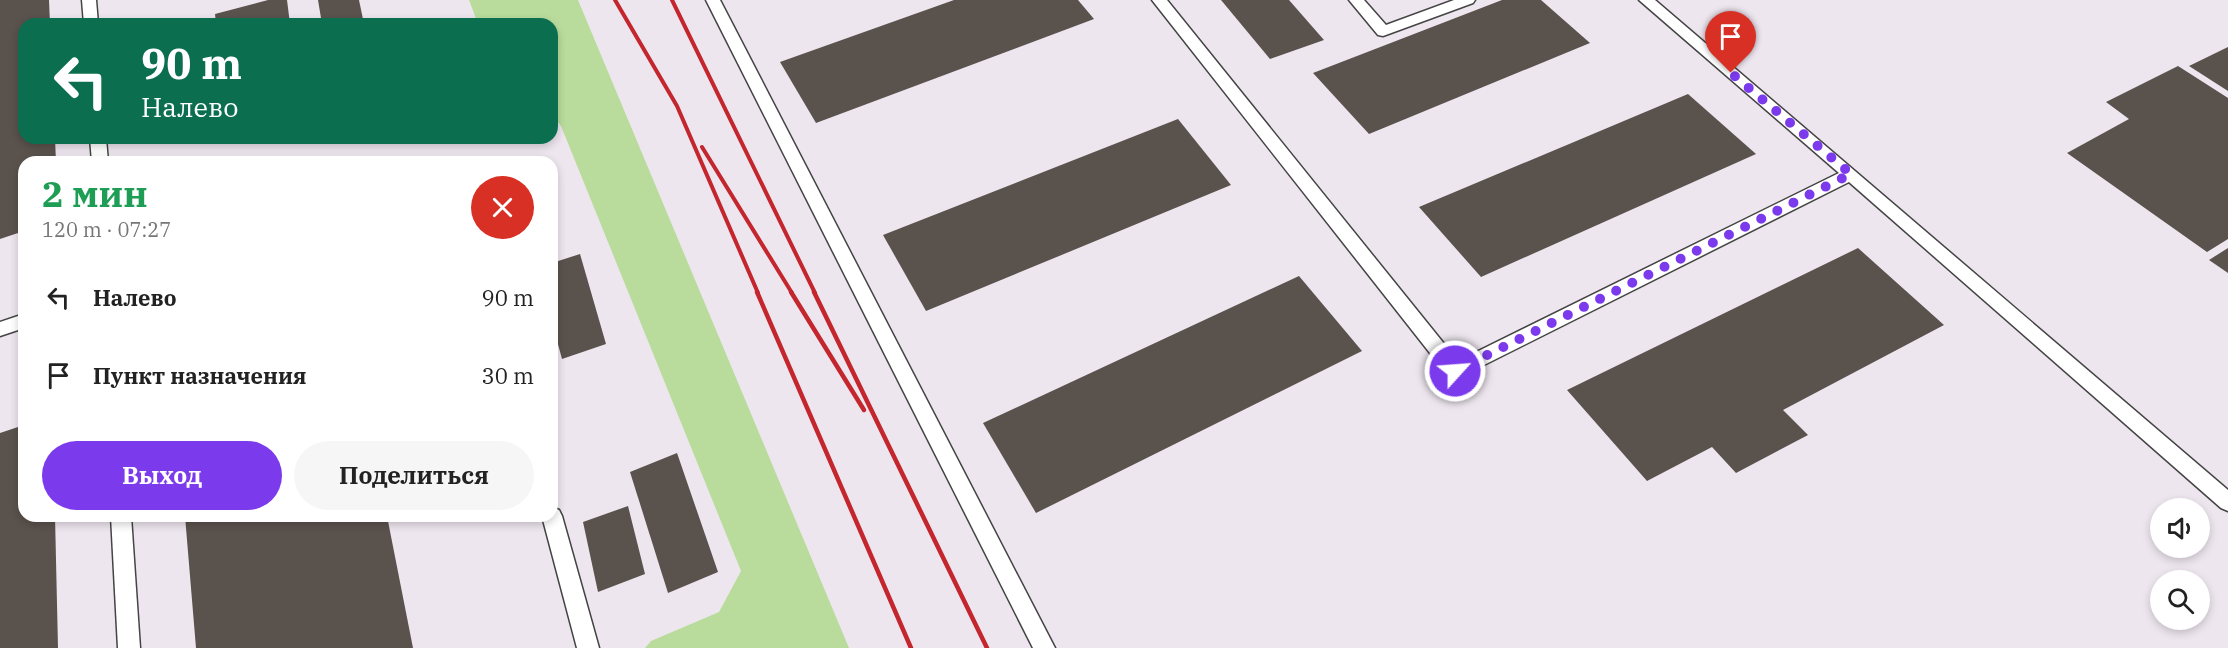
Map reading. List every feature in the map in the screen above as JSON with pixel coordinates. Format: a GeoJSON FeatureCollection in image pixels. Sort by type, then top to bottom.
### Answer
{"type":"FeatureCollection","features":[{"type":"Feature","properties":{"kind":"lane"},"geometry":{"type":"LineString","coordinates":[[89,0],[90,18]]}},
{"type":"Feature","properties":{"kind":"lane"},"geometry":{"type":"LineString","coordinates":[[713,0],[1044,648]]}},
{"type":"Feature","properties":{"kind":"lane"},"geometry":{"type":"LineString","coordinates":[[1159,0],[1455,371],[1851,174]]}},
{"type":"Feature","properties":{"kind":"lane"},"geometry":{"type":"LineString","coordinates":[[1356,0],[1383,31],[1468,0]]}},
{"type":"Feature","properties":{"kind":"lane"},"geometry":{"type":"LineString","coordinates":[[1646,0],[1851,174],[2228,502]]}},
{"type":"Feature","properties":{"kind":"lane"},"geometry":{"type":"LineString","coordinates":[[0,329],[18,323]]}},
{"type":"Feature","properties":{"kind":"lane"},"geometry":{"type":"LineString","coordinates":[[121,522],[129,648]]}},
{"type":"Feature","properties":{"kind":"lane"},"geometry":{"type":"LineString","coordinates":[[554,522],[588,648]]}},
{"type":"Feature","properties":{"kind":"shaded area"},"geometry":{"type":"Polygon","coordinates":[[[0,0],[2228,0],[2228,648],[0,648],[0,0]]]}},
{"type":"Feature","properties":{"kind":"green space"},"geometry":{"type":"Polygon","coordinates":[[[469,0],[578,0],[849,648],[645,648],[651,641],[719,612],[741,571],[558,122],[558,18],[476,18],[469,0]]]}},
{"type":"Feature","properties":{"kind":"building"},"geometry":{"type":"Polygon","coordinates":[[[0,0],[49,0],[50,18],[18,18],[18,144],[55,144],[56,156],[18,156],[18,233],[0,239],[0,0]]]}},
{"type":"Feature","properties":{"kind":"building"},"geometry":{"type":"Polygon","coordinates":[[[268,0],[287,0],[289,18],[215,18],[215,14],[268,0]]]}},
{"type":"Feature","properties":{"kind":"building"},"geometry":{"type":"Polygon","coordinates":[[[318,0],[359,0],[363,18],[321,18],[318,0]]]}},
{"type":"Feature","properties":{"kind":"building"},"geometry":{"type":"Polygon","coordinates":[[[954,0],[1078,0],[1094,19],[816,123],[780,62],[954,0]]]}},
{"type":"Feature","properties":{"kind":"building"},"geometry":{"type":"Polygon","coordinates":[[[1221,0],[1289,0],[1324,40],[1270,59],[1221,0]]]}},
{"type":"Feature","properties":{"kind":"building"},"geometry":{"type":"Polygon","coordinates":[[[1502,0],[1541,0],[1590,43],[1369,134],[1313,73],[1502,0]]]}},
{"type":"Feature","properties":{"kind":"building"},"geometry":{"type":"Polygon","coordinates":[[[2228,47],[2228,91],[2189,66],[2228,47]]]}},
{"type":"Feature","properties":{"kind":"building"},"geometry":{"type":"Polygon","coordinates":[[[2178,66],[2228,98],[2228,239],[2207,252],[2067,153],[2129,119],[2106,102],[2178,66]]]}},
{"type":"Feature","properties":{"kind":"building"},"geometry":{"type":"Polygon","coordinates":[[[1688,94],[1756,154],[1481,277],[1419,207],[1688,94]]]}},
{"type":"Feature","properties":{"kind":"building"},"geometry":{"type":"Polygon","coordinates":[[[1178,119],[1231,185],[926,311],[883,235],[1178,119]]]}},
{"type":"Feature","properties":{"kind":"building"},"geometry":{"type":"Polygon","coordinates":[[[1858,248],[1944,325],[1783,410],[1808,435],[1736,473],[1712,447],[1647,481],[1567,390],[1858,248]]]}},
{"type":"Feature","properties":{"kind":"building"},"geometry":{"type":"Polygon","coordinates":[[[2228,248],[2228,273],[2209,260],[2228,248]]]}},
{"type":"Feature","properties":{"kind":"building"},"geometry":{"type":"Polygon","coordinates":[[[580,254],[606,344],[562,359],[558,344],[558,261],[580,254]]]}},
{"type":"Feature","properties":{"kind":"building"},"geometry":{"type":"Polygon","coordinates":[[[1299,276],[1362,351],[1036,513],[983,423],[1299,276]]]}},
{"type":"Feature","properties":{"kind":"building"},"geometry":{"type":"Polygon","coordinates":[[[18,427],[18,522],[55,522],[58,648],[0,648],[0,433],[18,427]]]}},
{"type":"Feature","properties":{"kind":"building"},"geometry":{"type":"Polygon","coordinates":[[[677,453],[718,572],[668,593],[630,472],[677,453]]]}},
{"type":"Feature","properties":{"kind":"building"},"geometry":{"type":"Polygon","coordinates":[[[628,506],[645,574],[598,592],[583,522],[628,506]]]}},
{"type":"Feature","properties":{"kind":"building"},"geometry":{"type":"Polygon","coordinates":[[[186,522],[388,522],[413,648],[196,648],[186,522]]]}},
{"type":"Feature","properties":{"kind":"railway"},"geometry":{"type":"LineString","coordinates":[[615,0],[677,106],[758,293]]}},
{"type":"Feature","properties":{"kind":"railway"},"geometry":{"type":"LineString","coordinates":[[672,0],[815,293]]}},
{"type":"Feature","properties":{"kind":"railway"},"geometry":{"type":"LineString","coordinates":[[702,147],[792,293]]}},
{"type":"Feature","properties":{"kind":"railway"},"geometry":{"type":"LineString","coordinates":[[757,292],[911,648]]}},
{"type":"Feature","properties":{"kind":"railway"},"geometry":{"type":"LineString","coordinates":[[791,292],[864,410]]}},
{"type":"Feature","properties":{"kind":"railway"},"geometry":{"type":"LineString","coordinates":[[814,292],[987,648]]}},
{"type":"Feature","properties":{"kind":"route"},"geometry":{"type":"LineString","coordinates":[[1455,371],[1851,174],[1731,73]]}}]}
